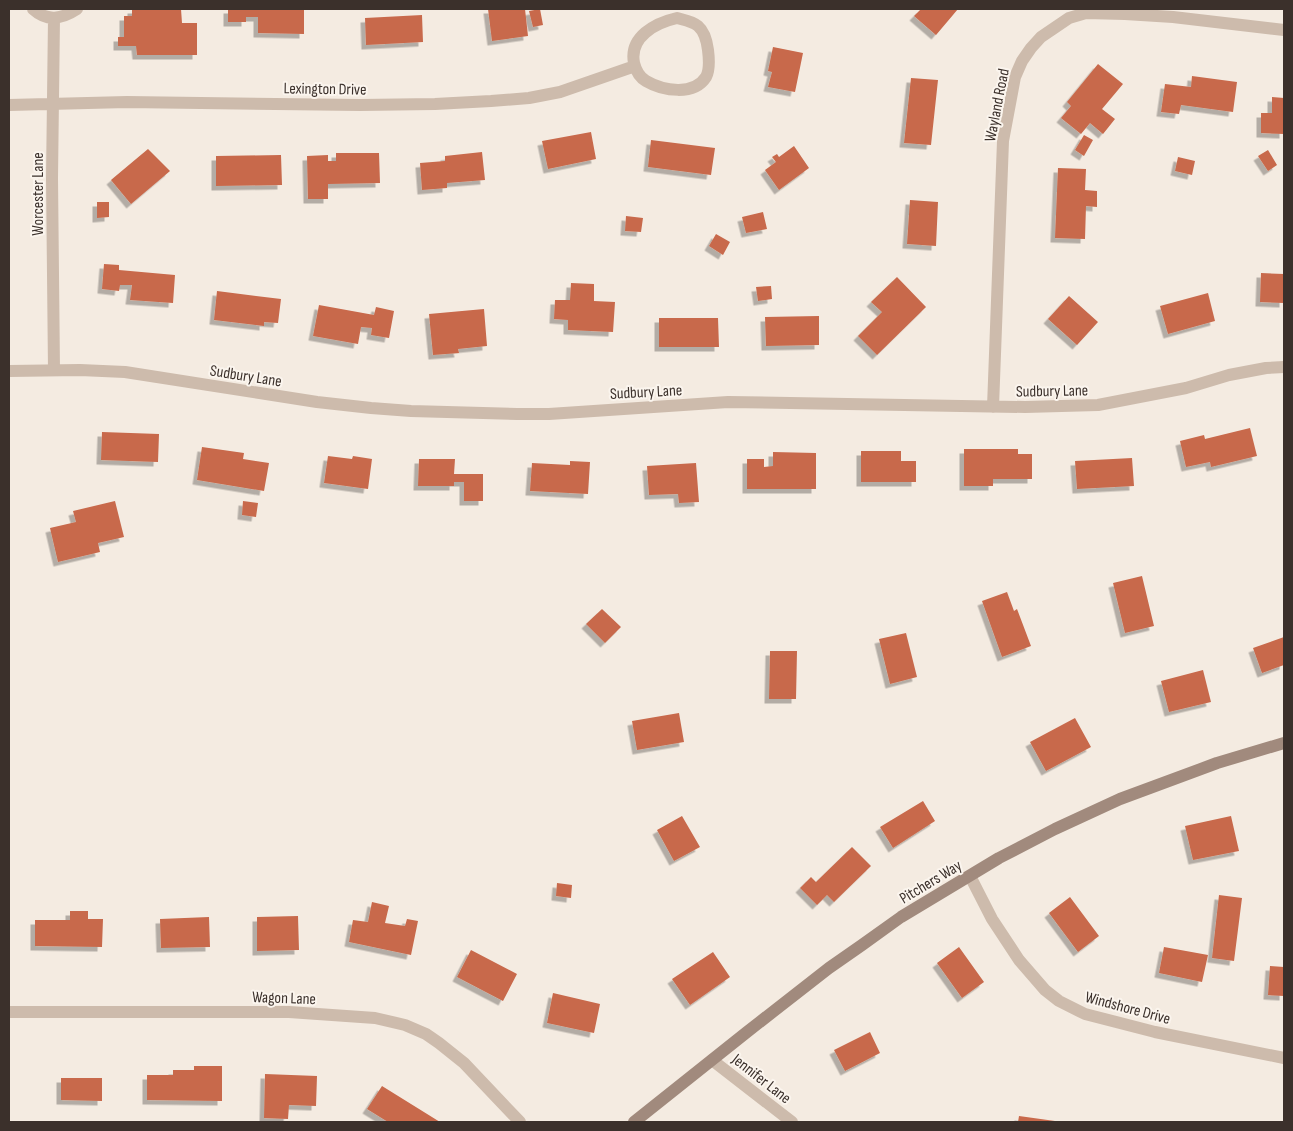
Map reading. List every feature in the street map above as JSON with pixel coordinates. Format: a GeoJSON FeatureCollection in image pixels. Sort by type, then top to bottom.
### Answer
{"type":"FeatureCollection","features":[{"type":"Feature","properties":{"kind":"main road","name":"Pitchers Way"},"geometry":{"type":"LineString","coordinates":[[634,1122],[769,1015],[855,950],[901,917],[999,858],[1055,829],[1120,799],[1217,763],[1284,743]]}},
{"type":"Feature","properties":{"kind":"street"},"geometry":{"type":"LineString","coordinates":[[33,9],[42,16],[54,18],[68,15],[77,9]]}},
{"type":"Feature","properties":{"kind":"street","name":"Wayland Road"},"geometry":{"type":"LineString","coordinates":[[993,407],[1003,141],[1015,77],[1022,61],[1031,48],[1041,37],[1069,18],[1086,13],[1173,17],[1284,30]]}},
{"type":"Feature","properties":{"kind":"street","name":"Worcester Lane"},"geometry":{"type":"LineString","coordinates":[[54,18],[52,188],[54,370]]}},
{"type":"Feature","properties":{"kind":"street"},"geometry":{"type":"LineString","coordinates":[[677,18],[687,20],[698,26],[704,34],[707,43],[709,65],[706,76],[692,88],[676,90],[655,85],[646,81],[638,74],[635,66],[633,55],[641,38],[648,30],[666,20],[677,18]]}},
{"type":"Feature","properties":{"kind":"street","name":"Lexington Drive"},"geometry":{"type":"LineString","coordinates":[[9,105],[156,102],[360,105],[491,101],[529,98],[560,92],[635,66]]}},
{"type":"Feature","properties":{"kind":"street","name":"Sudbury Lane"},"geometry":{"type":"LineString","coordinates":[[9,371],[80,370],[125,372],[317,402],[420,412],[550,414],[728,402],[993,407],[1098,405],[1186,388],[1229,375],[1266,368],[1284,367]]}},
{"type":"Feature","properties":{"kind":"street","name":"Windshore Drive"},"geometry":{"type":"LineString","coordinates":[[970,876],[992,919],[1019,960],[1045,990],[1058,1001],[1085,1014],[1102,1019],[1155,1032],[1284,1058]]}},
{"type":"Feature","properties":{"kind":"street","name":"Wagon Lane"},"geometry":{"type":"LineString","coordinates":[[9,1012],[289,1012],[376,1018],[405,1025],[426,1034],[439,1043],[464,1063],[520,1122]]}},
{"type":"Feature","properties":{"kind":"street","name":"Jennifer Lane"},"geometry":{"type":"LineString","coordinates":[[712,1060],[792,1122]]}},
{"type":"Feature","properties":{"kind":"building"},"geometry":{"type":"Polygon","coordinates":[[[132,9],[181,9],[182,23],[197,23],[197,55],[137,55],[136,46],[118,46],[118,37],[124,37],[124,16],[132,16],[132,9]]]}},
{"type":"Feature","properties":{"kind":"building"},"geometry":{"type":"Polygon","coordinates":[[[228,9],[304,9],[304,34],[258,33],[258,17],[246,17],[246,22],[228,22],[228,9]]]}},
{"type":"Feature","properties":{"kind":"building"},"geometry":{"type":"Polygon","coordinates":[[[488,9],[525,9],[528,36],[492,41],[488,9]]]}},
{"type":"Feature","properties":{"kind":"building"},"geometry":{"type":"Polygon","coordinates":[[[540,9],[543,25],[533,27],[529,11],[540,9]]]}},
{"type":"Feature","properties":{"kind":"building"},"geometry":{"type":"Polygon","coordinates":[[[921,9],[958,9],[936,35],[914,16],[921,9]]]}},
{"type":"Feature","properties":{"kind":"building"},"geometry":{"type":"Polygon","coordinates":[[[422,15],[423,42],[366,45],[365,18],[422,15]]]}},
{"type":"Feature","properties":{"kind":"building"},"geometry":{"type":"Polygon","coordinates":[[[773,47],[803,53],[795,92],[768,87],[772,72],[768,71],[773,47]]]}},
{"type":"Feature","properties":{"kind":"building"},"geometry":{"type":"Polygon","coordinates":[[[1098,64],[1123,84],[1102,109],[1115,119],[1103,134],[1090,123],[1081,134],[1061,118],[1071,106],[1067,102],[1098,64]]]}},
{"type":"Feature","properties":{"kind":"building"},"geometry":{"type":"Polygon","coordinates":[[[1192,76],[1237,82],[1233,112],[1181,105],[1179,114],[1161,112],[1165,84],[1191,87],[1192,76]]]}},
{"type":"Feature","properties":{"kind":"building"},"geometry":{"type":"Polygon","coordinates":[[[911,78],[938,80],[931,145],[904,143],[911,78]]]}},
{"type":"Feature","properties":{"kind":"building"},"geometry":{"type":"Polygon","coordinates":[[[1272,97],[1284,98],[1284,134],[1261,133],[1261,113],[1272,113],[1272,97]]]}},
{"type":"Feature","properties":{"kind":"building"},"geometry":{"type":"Polygon","coordinates":[[[591,132],[596,159],[548,169],[542,141],[591,132]]]}},
{"type":"Feature","properties":{"kind":"building"},"geometry":{"type":"Polygon","coordinates":[[[1084,135],[1093,140],[1084,156],[1075,150],[1084,135]]]}},
{"type":"Feature","properties":{"kind":"building"},"geometry":{"type":"Polygon","coordinates":[[[651,140],[715,148],[711,175],[648,167],[651,140]]]}},
{"type":"Feature","properties":{"kind":"building"},"geometry":{"type":"Polygon","coordinates":[[[794,146],[809,168],[779,190],[765,170],[776,162],[772,157],[777,154],[779,157],[794,146]]]}},
{"type":"Feature","properties":{"kind":"building"},"geometry":{"type":"Polygon","coordinates":[[[148,149],[170,171],[131,204],[111,180],[148,149]]]}},
{"type":"Feature","properties":{"kind":"building"},"geometry":{"type":"Polygon","coordinates":[[[1268,150],[1277,165],[1268,171],[1258,156],[1268,150]]]}},
{"type":"Feature","properties":{"kind":"building"},"geometry":{"type":"Polygon","coordinates":[[[482,152],[485,180],[447,183],[447,188],[422,190],[420,163],[445,161],[445,156],[482,152]]]}},
{"type":"Feature","properties":{"kind":"building"},"geometry":{"type":"Polygon","coordinates":[[[336,153],[379,153],[380,183],[328,184],[328,199],[308,199],[307,156],[328,155],[328,161],[336,161],[336,153]]]}},
{"type":"Feature","properties":{"kind":"building"},"geometry":{"type":"Polygon","coordinates":[[[281,155],[282,185],[216,186],[216,156],[281,155]]]}},
{"type":"Feature","properties":{"kind":"building"},"geometry":{"type":"Polygon","coordinates":[[[1178,157],[1195,161],[1192,175],[1175,171],[1178,157]]]}},
{"type":"Feature","properties":{"kind":"building"},"geometry":{"type":"Polygon","coordinates":[[[1058,168],[1086,169],[1085,190],[1097,191],[1097,207],[1086,206],[1085,239],[1055,238],[1058,168]]]}},
{"type":"Feature","properties":{"kind":"building"},"geometry":{"type":"Polygon","coordinates":[[[910,200],[938,202],[936,246],[907,244],[910,200]]]}},
{"type":"Feature","properties":{"kind":"building"},"geometry":{"type":"Polygon","coordinates":[[[97,202],[109,202],[109,217],[97,218],[97,202]]]}},
{"type":"Feature","properties":{"kind":"building"},"geometry":{"type":"Polygon","coordinates":[[[763,212],[767,229],[746,233],[742,217],[763,212]]]}},
{"type":"Feature","properties":{"kind":"building"},"geometry":{"type":"Polygon","coordinates":[[[626,216],[643,218],[641,232],[625,231],[626,216]]]}},
{"type":"Feature","properties":{"kind":"building"},"geometry":{"type":"Polygon","coordinates":[[[716,234],[730,242],[723,255],[709,246],[716,234]]]}},
{"type":"Feature","properties":{"kind":"building"},"geometry":{"type":"Polygon","coordinates":[[[104,264],[119,265],[119,270],[175,275],[173,303],[130,300],[132,285],[120,285],[119,291],[102,289],[104,264]]]}},
{"type":"Feature","properties":{"kind":"building"},"geometry":{"type":"Polygon","coordinates":[[[1261,273],[1284,274],[1284,303],[1260,302],[1261,273]]]}},
{"type":"Feature","properties":{"kind":"building"},"geometry":{"type":"Polygon","coordinates":[[[897,277],[926,307],[877,355],[858,336],[882,312],[871,302],[897,277]]]}},
{"type":"Feature","properties":{"kind":"building"},"geometry":{"type":"Polygon","coordinates":[[[571,283],[594,284],[594,301],[615,302],[613,332],[568,330],[568,320],[554,319],[555,300],[570,300],[571,283]]]}},
{"type":"Feature","properties":{"kind":"building"},"geometry":{"type":"Polygon","coordinates":[[[771,286],[772,299],[758,301],[756,287],[771,286]]]}},
{"type":"Feature","properties":{"kind":"building"},"geometry":{"type":"Polygon","coordinates":[[[217,291],[281,299],[278,323],[264,322],[264,326],[214,320],[217,291]]]}},
{"type":"Feature","properties":{"kind":"building"},"geometry":{"type":"Polygon","coordinates":[[[1208,293],[1215,321],[1168,334],[1160,306],[1208,293]]]}},
{"type":"Feature","properties":{"kind":"building"},"geometry":{"type":"Polygon","coordinates":[[[1069,296],[1098,322],[1077,345],[1048,319],[1069,296]]]}},
{"type":"Feature","properties":{"kind":"building"},"geometry":{"type":"Polygon","coordinates":[[[319,305],[374,315],[376,307],[394,311],[389,338],[371,335],[372,328],[361,327],[358,344],[313,336],[319,305]]]}},
{"type":"Feature","properties":{"kind":"building"},"geometry":{"type":"Polygon","coordinates":[[[484,309],[487,346],[458,349],[459,353],[433,355],[429,314],[484,309]]]}},
{"type":"Feature","properties":{"kind":"building"},"geometry":{"type":"Polygon","coordinates":[[[819,316],[819,345],[766,346],[765,317],[819,316]]]}},
{"type":"Feature","properties":{"kind":"building"},"geometry":{"type":"Polygon","coordinates":[[[659,318],[718,318],[719,347],[659,347],[659,318]]]}},
{"type":"Feature","properties":{"kind":"building"},"geometry":{"type":"Polygon","coordinates":[[[1250,428],[1257,456],[1211,467],[1210,462],[1186,467],[1180,441],[1204,435],[1205,439],[1250,428]]]}},
{"type":"Feature","properties":{"kind":"building"},"geometry":{"type":"Polygon","coordinates":[[[102,432],[159,434],[158,462],[101,460],[102,432]]]}},
{"type":"Feature","properties":{"kind":"building"},"geometry":{"type":"Polygon","coordinates":[[[202,447],[244,453],[243,459],[269,463],[264,491],[197,480],[202,447]]]}},
{"type":"Feature","properties":{"kind":"building"},"geometry":{"type":"Polygon","coordinates":[[[964,449],[1018,449],[1018,454],[1032,454],[1032,479],[993,479],[993,486],[964,486],[964,449]]]}},
{"type":"Feature","properties":{"kind":"building"},"geometry":{"type":"Polygon","coordinates":[[[861,451],[901,451],[901,461],[916,461],[916,482],[861,482],[861,451]]]}},
{"type":"Feature","properties":{"kind":"building"},"geometry":{"type":"Polygon","coordinates":[[[773,452],[816,453],[816,489],[747,489],[747,459],[764,459],[764,467],[773,466],[773,452]]]}},
{"type":"Feature","properties":{"kind":"building"},"geometry":{"type":"Polygon","coordinates":[[[328,456],[352,459],[353,456],[372,459],[368,489],[324,483],[328,456]]]}},
{"type":"Feature","properties":{"kind":"building"},"geometry":{"type":"Polygon","coordinates":[[[1132,458],[1134,486],[1077,489],[1075,461],[1132,458]]]}},
{"type":"Feature","properties":{"kind":"building"},"geometry":{"type":"Polygon","coordinates":[[[419,459],[455,459],[454,474],[483,474],[483,501],[464,501],[464,482],[454,482],[454,486],[418,486],[419,459]]]}},
{"type":"Feature","properties":{"kind":"building"},"geometry":{"type":"Polygon","coordinates":[[[570,461],[590,462],[588,494],[530,491],[532,463],[570,465],[570,461]]]}},
{"type":"Feature","properties":{"kind":"building"},"geometry":{"type":"Polygon","coordinates":[[[696,463],[699,502],[679,503],[678,494],[649,495],[647,466],[696,463]]]}},
{"type":"Feature","properties":{"kind":"building"},"geometry":{"type":"Polygon","coordinates":[[[115,501],[124,537],[98,543],[100,552],[58,562],[50,528],[76,522],[73,511],[115,501]]]}},
{"type":"Feature","properties":{"kind":"building"},"geometry":{"type":"Polygon","coordinates":[[[243,501],[258,503],[256,517],[242,515],[243,501]]]}},
{"type":"Feature","properties":{"kind":"building"},"geometry":{"type":"Polygon","coordinates":[[[1142,576],[1154,626],[1125,633],[1113,583],[1142,576]]]}},
{"type":"Feature","properties":{"kind":"building"},"geometry":{"type":"Polygon","coordinates":[[[1007,592],[1014,611],[1017,609],[1031,646],[1002,657],[982,601],[1007,592]]]}},
{"type":"Feature","properties":{"kind":"building"},"geometry":{"type":"Polygon","coordinates":[[[602,609],[621,627],[605,643],[586,624],[602,609]]]}},
{"type":"Feature","properties":{"kind":"building"},"geometry":{"type":"Polygon","coordinates":[[[906,633],[917,677],[890,684],[879,639],[906,633]]]}},
{"type":"Feature","properties":{"kind":"building"},"geometry":{"type":"Polygon","coordinates":[[[1284,637],[1284,665],[1262,673],[1253,648],[1284,637]]]}},
{"type":"Feature","properties":{"kind":"building"},"geometry":{"type":"Polygon","coordinates":[[[770,651],[797,651],[796,699],[769,699],[770,651]]]}},
{"type":"Feature","properties":{"kind":"building"},"geometry":{"type":"Polygon","coordinates":[[[1203,670],[1211,702],[1169,712],[1161,681],[1203,670]]]}},
{"type":"Feature","properties":{"kind":"building"},"geometry":{"type":"Polygon","coordinates":[[[679,713],[684,742],[637,750],[632,721],[679,713]]]}},
{"type":"Feature","properties":{"kind":"building"},"geometry":{"type":"Polygon","coordinates":[[[1075,718],[1091,747],[1046,771],[1030,742],[1075,718]]]}},
{"type":"Feature","properties":{"kind":"building"},"geometry":{"type":"Polygon","coordinates":[[[923,801],[935,821],[893,848],[880,827],[923,801]]]}},
{"type":"Feature","properties":{"kind":"building"},"geometry":{"type":"Polygon","coordinates":[[[682,816],[700,847],[674,861],[657,830],[682,816]]]}},
{"type":"Feature","properties":{"kind":"building"},"geometry":{"type":"Polygon","coordinates":[[[1231,816],[1239,851],[1193,860],[1185,826],[1231,816]]]}},
{"type":"Feature","properties":{"kind":"building"},"geometry":{"type":"Polygon","coordinates":[[[852,847],[871,866],[834,902],[827,895],[817,905],[800,888],[811,877],[816,882],[852,847]]]}},
{"type":"Feature","properties":{"kind":"building"},"geometry":{"type":"Polygon","coordinates":[[[557,883],[572,885],[571,898],[556,896],[557,883]]]}},
{"type":"Feature","properties":{"kind":"building"},"geometry":{"type":"Polygon","coordinates":[[[1219,895],[1242,898],[1234,961],[1212,958],[1219,895]]]}},
{"type":"Feature","properties":{"kind":"building"},"geometry":{"type":"Polygon","coordinates":[[[1070,897],[1099,936],[1078,952],[1049,913],[1070,897]]]}},
{"type":"Feature","properties":{"kind":"building"},"geometry":{"type":"Polygon","coordinates":[[[372,902],[389,906],[385,923],[405,926],[407,919],[418,921],[411,955],[349,942],[353,920],[368,922],[372,902]]]}},
{"type":"Feature","properties":{"kind":"building"},"geometry":{"type":"Polygon","coordinates":[[[70,911],[88,911],[88,919],[103,919],[102,947],[35,946],[35,920],[70,920],[70,911]]]}},
{"type":"Feature","properties":{"kind":"building"},"geometry":{"type":"Polygon","coordinates":[[[298,916],[299,950],[257,951],[257,917],[298,916]]]}},
{"type":"Feature","properties":{"kind":"building"},"geometry":{"type":"Polygon","coordinates":[[[209,917],[210,947],[161,948],[160,919],[209,917]]]}},
{"type":"Feature","properties":{"kind":"building"},"geometry":{"type":"Polygon","coordinates":[[[959,947],[984,982],[962,998],[937,963],[959,947]]]}},
{"type":"Feature","properties":{"kind":"building"},"geometry":{"type":"Polygon","coordinates":[[[1164,947],[1208,955],[1202,982],[1159,973],[1164,947]]]}},
{"type":"Feature","properties":{"kind":"building"},"geometry":{"type":"Polygon","coordinates":[[[471,950],[517,974],[503,1001],[457,977],[471,950]]]}},
{"type":"Feature","properties":{"kind":"building"},"geometry":{"type":"Polygon","coordinates":[[[713,952],[730,977],[690,1005],[672,979],[713,952]]]}},
{"type":"Feature","properties":{"kind":"building"},"geometry":{"type":"Polygon","coordinates":[[[1270,966],[1284,967],[1284,996],[1268,995],[1270,966]]]}},
{"type":"Feature","properties":{"kind":"building"},"geometry":{"type":"Polygon","coordinates":[[[553,993],[600,1004],[594,1033],[547,1023],[553,993]]]}},
{"type":"Feature","properties":{"kind":"building"},"geometry":{"type":"Polygon","coordinates":[[[870,1032],[880,1053],[845,1071],[834,1050],[870,1032]]]}},
{"type":"Feature","properties":{"kind":"building"},"geometry":{"type":"Polygon","coordinates":[[[194,1066],[222,1066],[222,1101],[147,1100],[147,1075],[173,1075],[173,1070],[194,1070],[194,1066]]]}},
{"type":"Feature","properties":{"kind":"building"},"geometry":{"type":"Polygon","coordinates":[[[265,1074],[317,1076],[316,1106],[289,1105],[288,1119],[264,1118],[265,1074]]]}},
{"type":"Feature","properties":{"kind":"building"},"geometry":{"type":"Polygon","coordinates":[[[61,1078],[102,1078],[102,1101],[61,1100],[61,1078]]]}},
{"type":"Feature","properties":{"kind":"building"},"geometry":{"type":"Polygon","coordinates":[[[382,1086],[440,1122],[388,1122],[367,1109],[382,1086]]]}},
{"type":"Feature","properties":{"kind":"building"},"geometry":{"type":"Polygon","coordinates":[[[1019,1116],[1055,1121],[1018,1122],[1019,1116]]]}}]}
